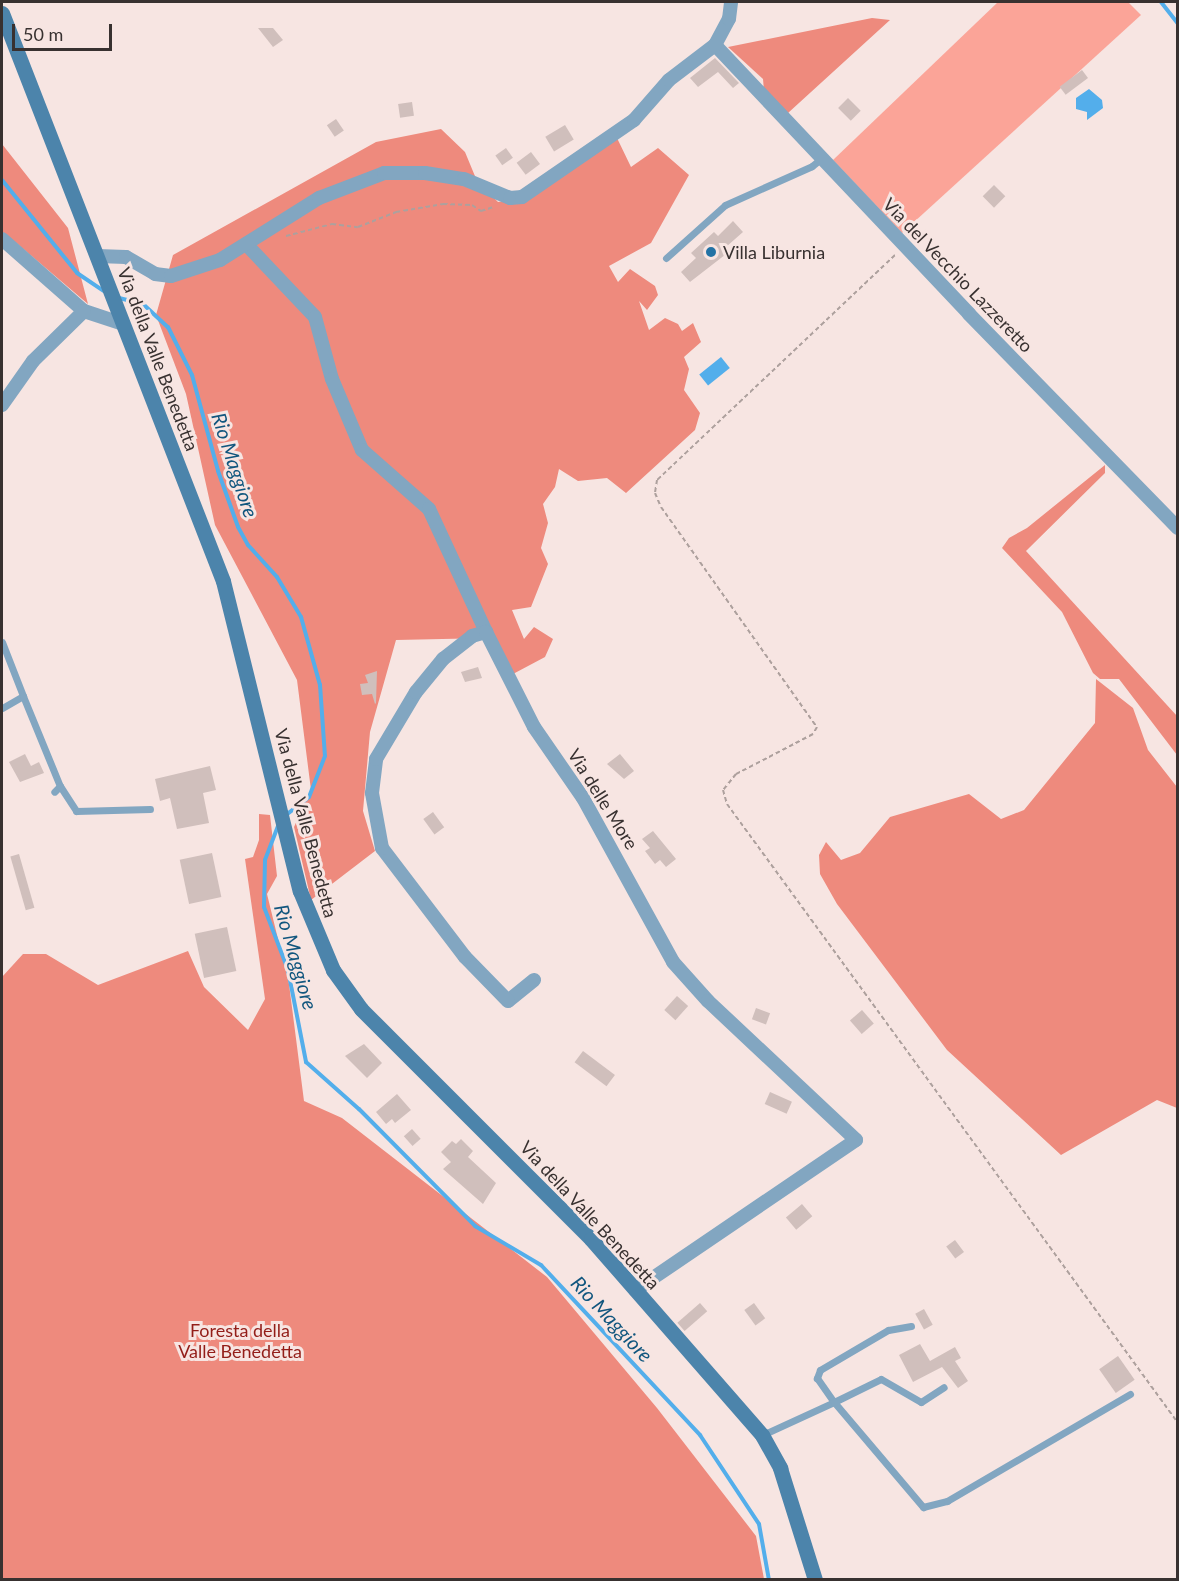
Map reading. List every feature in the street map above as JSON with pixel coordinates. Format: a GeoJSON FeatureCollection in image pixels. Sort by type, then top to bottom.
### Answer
{"type":"FeatureCollection","features":[{"type":"Feature","properties":{"kind":"main road","name":"Via della Valle Benedetta"},"geometry":{"type":"LineString","coordinates":[[2,13],[223,581],[286,834],[313,927],[333,970],[361,1009],[591,1239],[762,1435],[780,1468],[815,1580]]}},
{"type":"Feature","properties":{"kind":"street"},"geometry":{"type":"LineString","coordinates":[[97,256],[126,256],[155,274],[171,276],[220,260],[319,198],[384,173],[425,172],[464,179],[510,198],[522,197],[633,120],[669,80],[715,45],[729,19],[731,2]]}},
{"type":"Feature","properties":{"kind":"street","name":"Via del Vecchio Lazzeretto"},"geometry":{"type":"LineString","coordinates":[[715,45],[812,141],[822,158],[905,246],[1071,413],[1178,528]]}},
{"type":"Feature","properties":{"kind":"street"},"geometry":{"type":"LineString","coordinates":[[2,239],[84,311],[121,317]]}},
{"type":"Feature","properties":{"kind":"street"},"geometry":{"type":"LineString","coordinates":[[246,244],[315,317],[332,379],[362,450],[429,509],[486,632],[472,636],[443,659],[416,692],[376,759],[372,793],[382,848],[465,957],[508,1001],[534,980]]}},
{"type":"Feature","properties":{"kind":"street"},"geometry":{"type":"LineString","coordinates":[[2,405],[33,362],[84,311]]}},
{"type":"Feature","properties":{"kind":"street","name":"Via delle More"},"geometry":{"type":"LineString","coordinates":[[486,632],[534,727],[583,798],[673,962],[708,1001],[856,1140],[635,1290]]}},
{"type":"Feature","properties":{"kind":"lane"},"geometry":{"type":"LineString","coordinates":[[666,258],[725,205],[812,166],[822,158]]}},
{"type":"Feature","properties":{"kind":"lane"},"geometry":{"type":"LineString","coordinates":[[2,642],[60,786],[76,811],[150,809]]}},
{"type":"Feature","properties":{"kind":"lane"},"geometry":{"type":"LineString","coordinates":[[2,708],[23,696]]}},
{"type":"Feature","properties":{"kind":"lane"},"geometry":{"type":"LineString","coordinates":[[54,792],[60,786]]}},
{"type":"Feature","properties":{"kind":"lane"},"geometry":{"type":"LineString","coordinates":[[911,1326],[888,1330],[820,1370],[817,1378],[834,1402],[923,1507],[947,1502],[1130,1394]]}},
{"type":"Feature","properties":{"kind":"lane"},"geometry":{"type":"LineString","coordinates":[[762,1435],[881,1379],[921,1402],[944,1387]]}},
{"type":"Feature","properties":{"kind":"path"},"geometry":{"type":"LineString","coordinates":[[282,236],[332,224],[358,226],[396,212],[442,204],[472,205],[481,211],[496,205]]}},
{"type":"Feature","properties":{"kind":"path"},"geometry":{"type":"LineString","coordinates":[[905,246],[657,480],[655,493],[661,507],[817,727],[813,734],[736,774],[723,790],[727,804],[1178,1423]]}},
{"type":"Feature","properties":{"kind":"shaded area"},"geometry":{"type":"Polygon","coordinates":[[[998,2],[1128,2],[1141,15],[902,233],[833,160],[998,2]]]}},
{"type":"Feature","properties":{"kind":"green space"},"geometry":{"type":"Polygon","coordinates":[[[872,18],[890,20],[788,113],[764,91],[763,79],[728,47],[872,18]]]}},
{"type":"Feature","properties":{"kind":"green space"},"geometry":{"type":"Polygon","coordinates":[[[441,129],[465,152],[477,181],[498,202],[524,198],[617,138],[631,167],[658,148],[689,175],[651,243],[609,266],[618,282],[630,269],[655,286],[658,295],[647,310],[639,301],[649,330],[665,318],[678,324],[682,331],[693,323],[701,342],[684,357],[689,369],[684,390],[700,413],[695,430],[626,493],[607,478],[578,481],[559,469],[555,487],[543,504],[548,523],[541,548],[548,564],[531,607],[512,610],[524,639],[534,627],[553,639],[545,657],[513,674],[489,638],[396,640],[370,732],[363,811],[375,851],[311,900],[294,827],[311,790],[297,680],[215,525],[186,394],[156,315],[173,255],[376,142],[441,129]]]}},
{"type":"Feature","properties":{"kind":"green space"},"geometry":{"type":"Polygon","coordinates":[[[2,144],[68,228],[88,304],[14,241],[2,237],[2,144]]]}},
{"type":"Feature","properties":{"kind":"green space"},"geometry":{"type":"Polygon","coordinates":[[[1105,465],[1105,473],[1026,551],[1177,716],[1177,755],[1119,679],[1100,679],[1093,673],[1062,612],[1002,548],[1009,538],[1027,528],[1105,465]]]}},
{"type":"Feature","properties":{"kind":"green space"},"geometry":{"type":"Polygon","coordinates":[[[1096,679],[1133,708],[1148,750],[1177,787],[1177,1108],[1157,1100],[1061,1155],[947,1050],[837,904],[820,874],[819,855],[826,842],[841,860],[860,853],[890,817],[969,794],[1001,819],[1024,810],[1095,723],[1096,679]]]}},
{"type":"Feature","properties":{"kind":"green space","name":"Foresta della Valle Benedetta"},"geometry":{"type":"Polygon","coordinates":[[[259,814],[270,815],[277,876],[267,894],[289,984],[304,1101],[342,1118],[547,1277],[657,1408],[756,1536],[764,1579],[2,1579],[2,977],[23,954],[46,954],[98,985],[188,951],[204,987],[248,1030],[265,999],[245,859],[253,857],[259,840],[259,814]]]}},
{"type":"Feature","properties":{"kind":"water"},"geometry":{"type":"Polygon","coordinates":[[[1089,89],[1102,100],[1103,108],[1087,120],[1087,112],[1076,109],[1076,98],[1089,89]]]}},
{"type":"Feature","properties":{"kind":"water"},"geometry":{"type":"Polygon","coordinates":[[[721,357],[730,368],[708,386],[699,375],[721,357]]]}},
{"type":"Feature","properties":{"kind":"building"},"geometry":{"type":"Polygon","coordinates":[[[258,28],[273,28],[283,40],[273,47],[258,28]]]}},
{"type":"Feature","properties":{"kind":"building"},"geometry":{"type":"Polygon","coordinates":[[[715,58],[739,83],[733,88],[718,72],[698,87],[690,78],[715,58]]]}},
{"type":"Feature","properties":{"kind":"building"},"geometry":{"type":"Polygon","coordinates":[[[1082,70],[1088,78],[1066,95],[1060,87],[1082,70]]]}},
{"type":"Feature","properties":{"kind":"building"},"geometry":{"type":"Polygon","coordinates":[[[848,98],[861,111],[851,121],[838,108],[848,98]]]}},
{"type":"Feature","properties":{"kind":"building"},"geometry":{"type":"Polygon","coordinates":[[[412,102],[414,116],[400,118],[398,104],[412,102]]]}},
{"type":"Feature","properties":{"kind":"building"},"geometry":{"type":"Polygon","coordinates":[[[336,119],[344,131],[335,137],[327,125],[336,119]]]}},
{"type":"Feature","properties":{"kind":"building"},"geometry":{"type":"Polygon","coordinates":[[[565,125],[574,140],[554,151],[545,137],[565,125]]]}},
{"type":"Feature","properties":{"kind":"building"},"geometry":{"type":"Polygon","coordinates":[[[506,148],[513,158],[502,165],[495,155],[506,148]]]}},
{"type":"Feature","properties":{"kind":"building"},"geometry":{"type":"Polygon","coordinates":[[[531,152],[540,164],[526,175],[517,163],[531,152]]]}},
{"type":"Feature","properties":{"kind":"building"},"geometry":{"type":"Polygon","coordinates":[[[994,185],[1005,196],[994,208],[983,196],[994,185]]]}},
{"type":"Feature","properties":{"kind":"building","name":"Villa Liburnia"},"geometry":{"type":"Polygon","coordinates":[[[733,221],[743,232],[726,247],[730,251],[690,282],[681,272],[696,258],[691,253],[714,232],[718,236],[733,221]]]}},
{"type":"Feature","properties":{"kind":"building"},"geometry":{"type":"Polygon","coordinates":[[[478,667],[482,678],[465,682],[461,672],[478,667]]]}},
{"type":"Feature","properties":{"kind":"building"},"geometry":{"type":"Polygon","coordinates":[[[377,671],[375,704],[372,694],[362,695],[360,684],[368,683],[365,675],[377,671]]]}},
{"type":"Feature","properties":{"kind":"building"},"geometry":{"type":"Polygon","coordinates":[[[25,754],[31,766],[39,762],[44,773],[20,782],[9,762],[25,754]]]}},
{"type":"Feature","properties":{"kind":"building"},"geometry":{"type":"Polygon","coordinates":[[[620,754],[634,771],[624,779],[607,764],[620,754]]]}},
{"type":"Feature","properties":{"kind":"building"},"geometry":{"type":"Polygon","coordinates":[[[210,766],[216,790],[203,793],[209,823],[177,829],[170,798],[160,801],[155,779],[210,766]]]}},
{"type":"Feature","properties":{"kind":"building"},"geometry":{"type":"Polygon","coordinates":[[[433,812],[444,827],[434,834],[423,819],[433,812]]]}},
{"type":"Feature","properties":{"kind":"building"},"geometry":{"type":"Polygon","coordinates":[[[653,831],[676,859],[666,867],[660,860],[655,864],[645,851],[650,848],[642,839],[653,831]]]}},
{"type":"Feature","properties":{"kind":"building"},"geometry":{"type":"Polygon","coordinates":[[[212,853],[221,897],[189,904],[180,860],[212,853]]]}},
{"type":"Feature","properties":{"kind":"building"},"geometry":{"type":"Polygon","coordinates":[[[19,854],[34,908],[26,910],[10,856],[19,854]]]}},
{"type":"Feature","properties":{"kind":"building"},"geometry":{"type":"Polygon","coordinates":[[[227,927],[236,971],[204,978],[195,934],[227,927]]]}},
{"type":"Feature","properties":{"kind":"building"},"geometry":{"type":"Polygon","coordinates":[[[677,996],[688,1006],[675,1020],[664,1010],[677,996]]]}},
{"type":"Feature","properties":{"kind":"building"},"geometry":{"type":"Polygon","coordinates":[[[756,1008],[770,1013],[766,1024],[752,1019],[756,1008]]]}},
{"type":"Feature","properties":{"kind":"building"},"geometry":{"type":"Polygon","coordinates":[[[862,1010],[874,1024],[862,1034],[850,1020],[862,1010]]]}},
{"type":"Feature","properties":{"kind":"building"},"geometry":{"type":"Polygon","coordinates":[[[364,1044],[382,1063],[367,1078],[345,1056],[364,1044]]]}},
{"type":"Feature","properties":{"kind":"building"},"geometry":{"type":"Polygon","coordinates":[[[583,1051],[615,1075],[607,1086],[575,1062],[583,1051]]]}},
{"type":"Feature","properties":{"kind":"building"},"geometry":{"type":"Polygon","coordinates":[[[770,1092],[792,1102],[787,1114],[765,1104],[770,1092]]]}},
{"type":"Feature","properties":{"kind":"building"},"geometry":{"type":"Polygon","coordinates":[[[397,1094],[411,1110],[395,1123],[392,1119],[386,1124],[376,1112],[397,1094]]]}},
{"type":"Feature","properties":{"kind":"building"},"geometry":{"type":"Polygon","coordinates":[[[412,1129],[421,1139],[413,1146],[404,1136],[412,1129]]]}},
{"type":"Feature","properties":{"kind":"building"},"geometry":{"type":"Polygon","coordinates":[[[461,1139],[473,1151],[468,1157],[496,1183],[483,1204],[443,1169],[451,1162],[441,1152],[452,1141],[456,1144],[461,1139]]]}},
{"type":"Feature","properties":{"kind":"building"},"geometry":{"type":"Polygon","coordinates":[[[802,1204],[812,1216],[796,1230],[786,1217],[802,1204]]]}},
{"type":"Feature","properties":{"kind":"building"},"geometry":{"type":"Polygon","coordinates":[[[955,1240],[964,1252],[955,1259],[946,1247],[955,1240]]]}},
{"type":"Feature","properties":{"kind":"building"},"geometry":{"type":"Polygon","coordinates":[[[700,1303],[707,1311],[685,1331],[677,1323],[700,1303]]]}},
{"type":"Feature","properties":{"kind":"building"},"geometry":{"type":"Polygon","coordinates":[[[754,1303],[765,1318],[755,1325],[744,1310],[754,1303]]]}},
{"type":"Feature","properties":{"kind":"building"},"geometry":{"type":"Polygon","coordinates":[[[924,1309],[933,1325],[924,1330],[915,1314],[924,1309]]]}},
{"type":"Feature","properties":{"kind":"building"},"geometry":{"type":"Polygon","coordinates":[[[920,1344],[930,1361],[955,1347],[961,1358],[955,1361],[968,1381],[958,1388],[942,1367],[913,1382],[899,1355],[920,1344]]]}},
{"type":"Feature","properties":{"kind":"building"},"geometry":{"type":"Polygon","coordinates":[[[1118,1356],[1135,1380],[1116,1393],[1099,1369],[1118,1356]]]}},
{"type":"Feature","properties":{"kind":"waterway"},"geometry":{"type":"LineString","coordinates":[[1161,2],[1178,24]]}},
{"type":"Feature","properties":{"kind":"waterway","name":"Rio Maggiore"},"geometry":{"type":"LineString","coordinates":[[2,180],[77,273],[104,291]]}},
{"type":"Feature","properties":{"kind":"waterway","name":"Rio Maggiore"},"geometry":{"type":"LineString","coordinates":[[119,298],[143,304],[168,327],[192,375],[218,471],[238,527],[248,545],[277,577],[301,617],[320,685],[325,756],[309,797],[286,815]]}},
{"type":"Feature","properties":{"kind":"waterway","name":"Rio Maggiore"},"geometry":{"type":"LineString","coordinates":[[278,826],[265,860],[264,907],[288,970],[306,1062],[359,1109],[475,1226],[541,1265],[700,1435],[759,1524],[769,1580]]}},
{"type":"Feature","properties":{"kind":"place","name":"Villa Liburnia"},"geometry":{"type":"Point","coordinates":[711,252]}}]}
